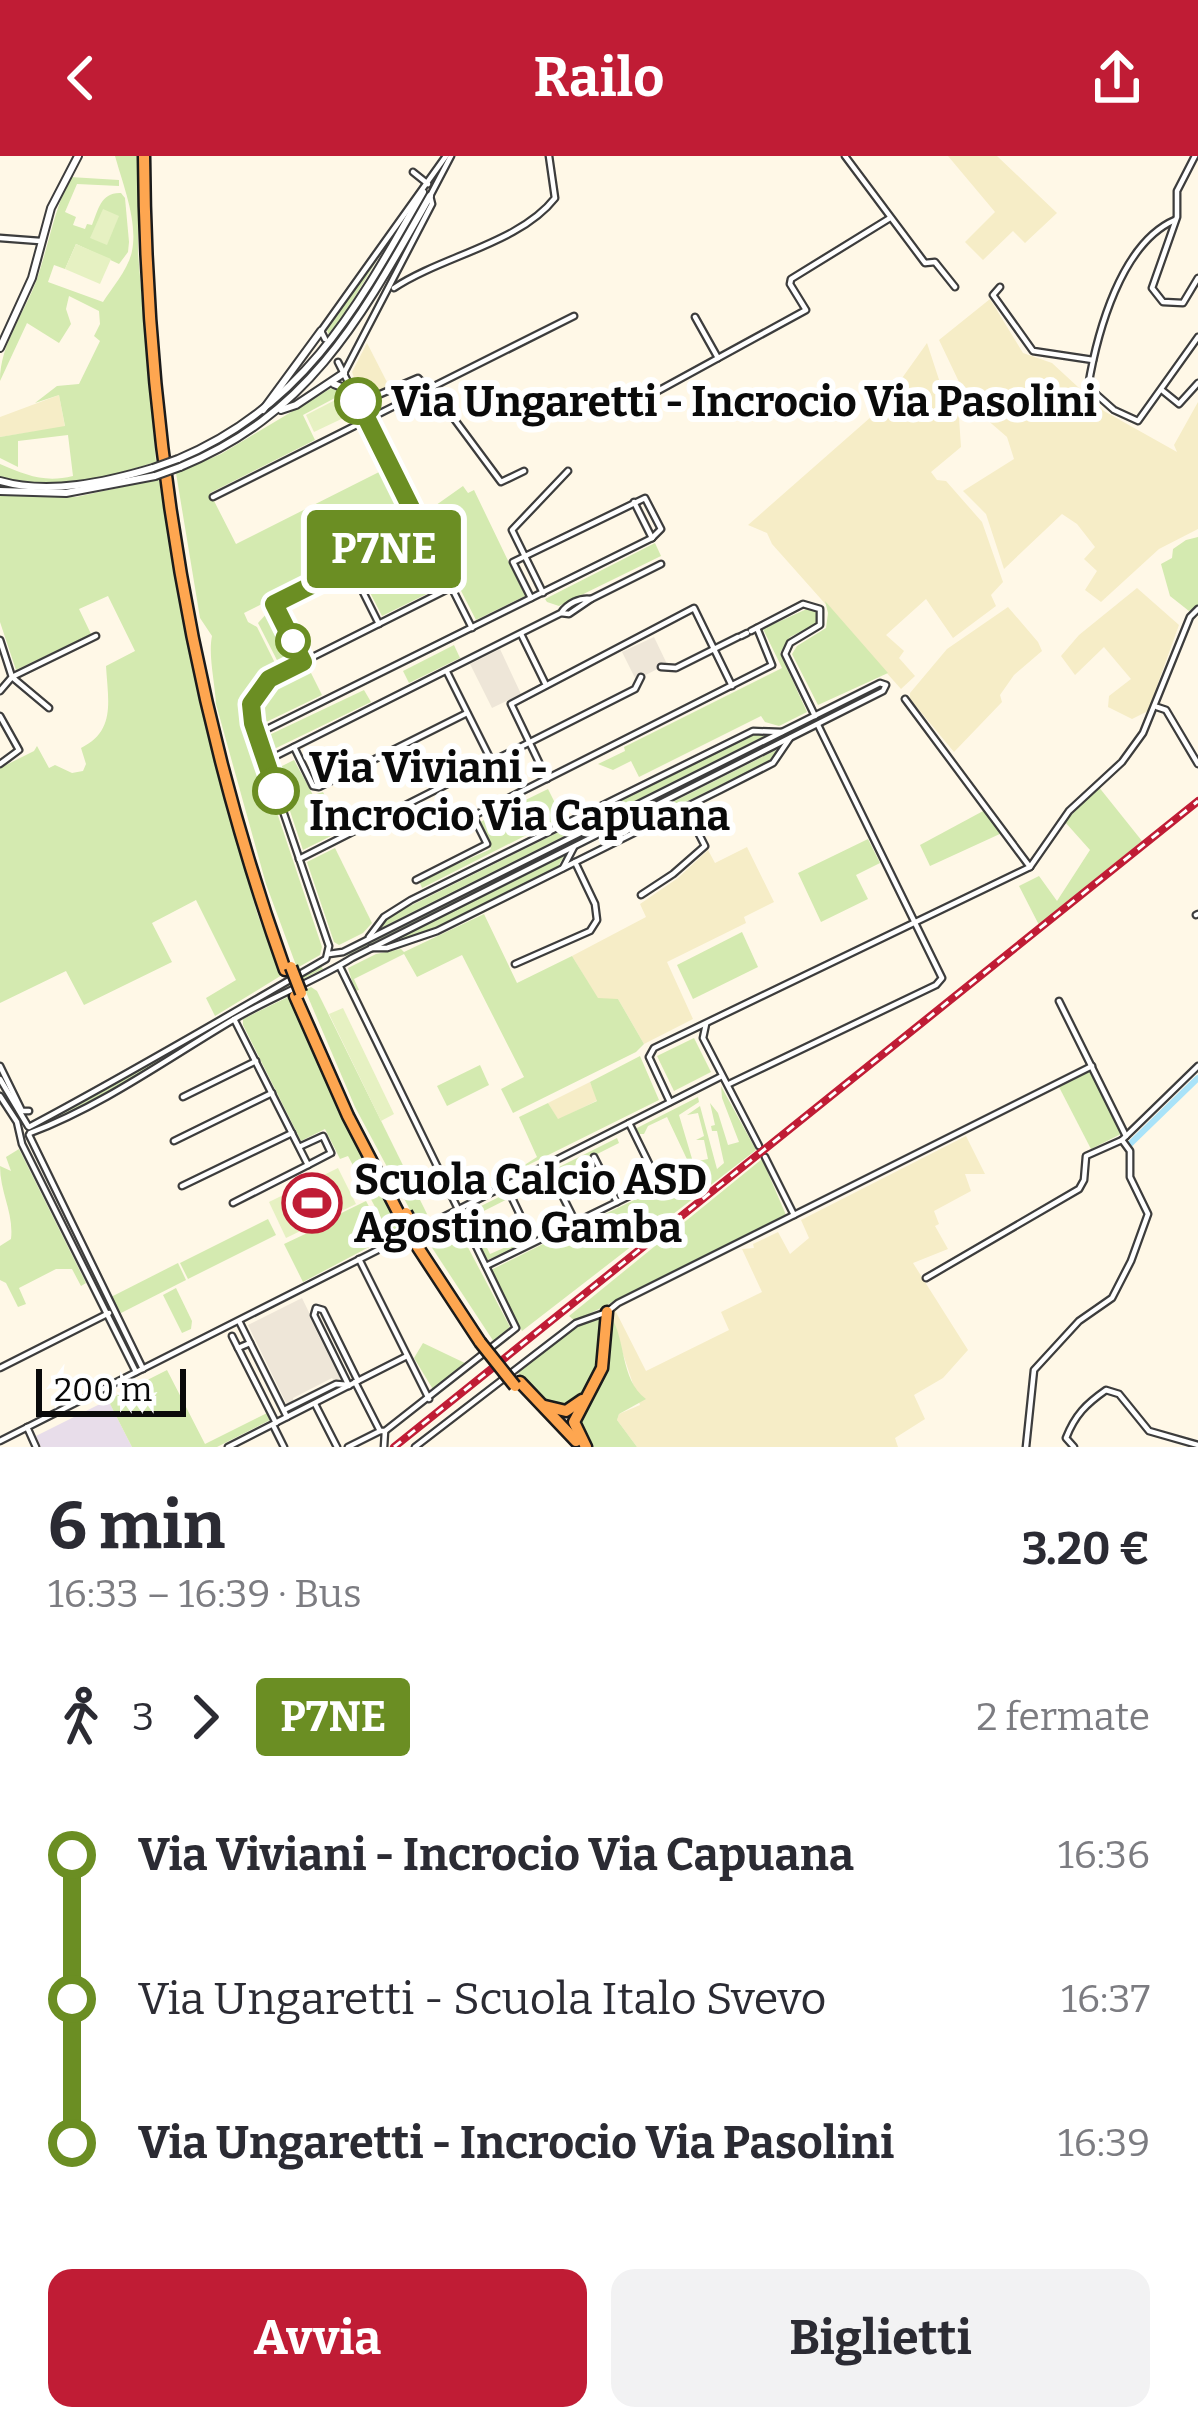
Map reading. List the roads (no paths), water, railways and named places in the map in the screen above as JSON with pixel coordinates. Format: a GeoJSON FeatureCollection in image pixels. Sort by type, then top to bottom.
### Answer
{"type":"FeatureCollection","features":[{"type":"Feature","properties":{"kind":"highway"},"geometry":{"type":"LineString","coordinates":[[148,156],[151,337],[172,536],[220,765],[298,994],[403,1215],[483,1340],[573,1447]]}},
{"type":"Feature","properties":{"kind":"highway"},"geometry":{"type":"LineString","coordinates":[[584,1447],[574,1425],[602,1367],[607,1312]]}},
{"type":"Feature","properties":{"kind":"highway"},"geometry":{"type":"LineString","coordinates":[[518,1384],[584,1447]]}},
{"type":"Feature","properties":{"kind":"highway"},"geometry":{"type":"LineString","coordinates":[[540,1404],[563,1412],[585,1399]]}},
{"type":"Feature","properties":{"kind":"street"},"geometry":{"type":"LineString","coordinates":[[0,348],[32,278],[51,208],[78,156]]}},
{"type":"Feature","properties":{"kind":"street"},"geometry":{"type":"LineString","coordinates":[[279,410],[318,373],[349,334],[428,184],[449,156]]}},
{"type":"Feature","properties":{"kind":"street"},"geometry":{"type":"LineString","coordinates":[[179,463],[263,410],[331,344],[449,156]]}},
{"type":"Feature","properties":{"kind":"street"},"geometry":{"type":"LineString","coordinates":[[390,290],[419,271],[521,227],[547,207],[555,192],[549,156]]}},
{"type":"Feature","properties":{"kind":"street"},"geometry":{"type":"LineString","coordinates":[[845,156],[925,263],[935,262],[955,287]]}},
{"type":"Feature","properties":{"kind":"street"},"geometry":{"type":"LineString","coordinates":[[1195,156],[1177,191],[1175,220],[1152,289],[1163,302],[1183,304],[1198,278]]}},
{"type":"Feature","properties":{"kind":"street"},"geometry":{"type":"LineString","coordinates":[[413,172],[428,184]]}},
{"type":"Feature","properties":{"kind":"street"},"geometry":{"type":"LineString","coordinates":[[0,491],[66,494],[154,472],[217,451],[279,410],[325,388],[344,373],[390,290],[432,204],[426,194]]}},
{"type":"Feature","properties":{"kind":"street"},"geometry":{"type":"LineString","coordinates":[[263,410],[323,335],[401,214],[426,194]]}},
{"type":"Feature","properties":{"kind":"street"},"geometry":{"type":"LineString","coordinates":[[645,398],[806,310],[791,279],[890,218]]}},
{"type":"Feature","properties":{"kind":"street"},"geometry":{"type":"LineString","coordinates":[[1175,220],[1155,231],[1112,295],[1088,387],[1114,410],[1138,421],[1198,338]]}},
{"type":"Feature","properties":{"kind":"street"},"geometry":{"type":"LineString","coordinates":[[0,238],[40,241]]}},
{"type":"Feature","properties":{"kind":"street"},"geometry":{"type":"LineString","coordinates":[[406,259],[419,271]]}},
{"type":"Feature","properties":{"kind":"street"},"geometry":{"type":"LineString","coordinates":[[1000,287],[993,295],[1033,351],[1093,360]]}},
{"type":"Feature","properties":{"kind":"street"},"geometry":{"type":"LineString","coordinates":[[213,497],[574,316]]}},
{"type":"Feature","properties":{"kind":"street"},"geometry":{"type":"LineString","coordinates":[[695,317],[718,358]]}},
{"type":"Feature","properties":{"kind":"street"},"geometry":{"type":"LineString","coordinates":[[338,362],[472,628]]}},
{"type":"Feature","properties":{"kind":"street"},"geometry":{"type":"LineString","coordinates":[[364,401],[418,377],[502,482],[524,471]]}},
{"type":"Feature","properties":{"kind":"street"},"geometry":{"type":"LineString","coordinates":[[1161,389],[1179,404],[1198,383]]}},
{"type":"Feature","properties":{"kind":"street"},"geometry":{"type":"LineString","coordinates":[[325,388],[342,385],[354,392]]}},
{"type":"Feature","properties":{"kind":"street"},"geometry":{"type":"LineString","coordinates":[[543,592],[512,530],[568,470]]}},
{"type":"Feature","properties":{"kind":"street"},"geometry":{"type":"LineString","coordinates":[[0,482],[69,485],[154,472]]}},
{"type":"Feature","properties":{"kind":"street"},"geometry":{"type":"LineString","coordinates":[[257,734],[532,599],[652,538],[661,529],[645,498],[513,562],[532,599]]}},
{"type":"Feature","properties":{"kind":"street"},"geometry":{"type":"LineString","coordinates":[[634,502],[652,538]]}},
{"type":"Feature","properties":{"kind":"street"},"geometry":{"type":"LineString","coordinates":[[303,662],[274,604],[422,530]]}},
{"type":"Feature","properties":{"kind":"street"},"geometry":{"type":"LineString","coordinates":[[266,761],[561,613],[569,614],[661,564]]}},
{"type":"Feature","properties":{"kind":"street"},"geometry":{"type":"LineString","coordinates":[[350,566],[379,624]]}},
{"type":"Feature","properties":{"kind":"street"},"geometry":{"type":"LineString","coordinates":[[348,1447],[430,1400],[516,1330],[332,955],[251,714],[255,694],[269,679],[452,587]]}},
{"type":"Feature","properties":{"kind":"street"},"geometry":{"type":"LineString","coordinates":[[662,667],[676,668],[803,604],[820,608],[820,626],[792,641],[785,654],[815,716]]}},
{"type":"Feature","properties":{"kind":"street"},"geometry":{"type":"LineString","coordinates":[[547,778],[511,704],[694,608],[732,686]]}},
{"type":"Feature","properties":{"kind":"street"},"geometry":{"type":"LineString","coordinates":[[670,1102],[650,1054],[1030,867],[1076,803],[1124,760],[1156,706],[1190,617],[1198,609]]}},
{"type":"Feature","properties":{"kind":"street"},"geometry":{"type":"LineString","coordinates":[[416,880],[487,844],[473,816],[774,663],[747,633]]}},
{"type":"Feature","properties":{"kind":"street"},"geometry":{"type":"LineString","coordinates":[[521,634],[545,683]]}},
{"type":"Feature","properties":{"kind":"street"},"geometry":{"type":"LineString","coordinates":[[0,691],[12,677],[96,636]]}},
{"type":"Feature","properties":{"kind":"street"},"geometry":{"type":"LineString","coordinates":[[0,640],[12,677],[49,708]]}},
{"type":"Feature","properties":{"kind":"street"},"geometry":{"type":"LineString","coordinates":[[0,675],[8,668]]}},
{"type":"Feature","properties":{"kind":"street"},"geometry":{"type":"LineString","coordinates":[[447,671],[492,762]]}},
{"type":"Feature","properties":{"kind":"street"},"geometry":{"type":"LineString","coordinates":[[299,859],[634,689],[641,677]]}},
{"type":"Feature","properties":{"kind":"street"},"geometry":{"type":"LineString","coordinates":[[880,683],[886,685],[884,691],[317,974],[129,1085],[26,1131],[332,955],[880,683]]}},
{"type":"Feature","properties":{"kind":"street"},"geometry":{"type":"LineString","coordinates":[[905,699],[1030,867]]}},
{"type":"Feature","properties":{"kind":"street"},"geometry":{"type":"LineString","coordinates":[[1156,706],[1166,710],[1198,764]]}},
{"type":"Feature","properties":{"kind":"street"},"geometry":{"type":"LineString","coordinates":[[294,747],[317,788],[467,713]]}},
{"type":"Feature","properties":{"kind":"street"},"geometry":{"type":"LineString","coordinates":[[0,716],[20,750],[0,764]]}},
{"type":"Feature","properties":{"kind":"street"},"geometry":{"type":"LineString","coordinates":[[729,1084],[940,982],[942,971],[818,724]]}},
{"type":"Feature","properties":{"kind":"street"},"geometry":{"type":"LineString","coordinates":[[367,939],[381,919],[411,900],[753,731],[782,732]]}},
{"type":"Feature","properties":{"kind":"street"},"geometry":{"type":"LineString","coordinates":[[371,948],[387,948],[437,931],[686,807],[773,763],[790,738]]}},
{"type":"Feature","properties":{"kind":"street"},"geometry":{"type":"LineString","coordinates":[[641,895],[705,846],[686,807]]}},
{"type":"Feature","properties":{"kind":"street"},"geometry":{"type":"LineString","coordinates":[[632,817],[658,820]]}},
{"type":"Feature","properties":{"kind":"street"},"geometry":{"type":"LineString","coordinates":[[598,824],[602,832]]}},
{"type":"Feature","properties":{"kind":"street"},"geometry":{"type":"LineString","coordinates":[[563,868],[574,846]]}},
{"type":"Feature","properties":{"kind":"street"},"geometry":{"type":"LineString","coordinates":[[515,964],[590,931],[597,920],[595,904],[574,862]]}},
{"type":"Feature","properties":{"kind":"street"},"geometry":{"type":"LineString","coordinates":[[332,955],[338,967]]}},
{"type":"Feature","properties":{"kind":"street"},"geometry":{"type":"LineString","coordinates":[[1026,1447],[1034,1370],[1079,1321],[1112,1298],[1148,1214],[1130,1177],[1130,1151],[1059,1001]]}},
{"type":"Feature","properties":{"kind":"street"},"geometry":{"type":"LineString","coordinates":[[234,1019],[308,1165]]}},
{"type":"Feature","properties":{"kind":"street"},"geometry":{"type":"LineString","coordinates":[[706,1024],[704,1038],[759,1146]]}},
{"type":"Feature","properties":{"kind":"street"},"geometry":{"type":"LineString","coordinates":[[689,1032],[704,1038]]}},
{"type":"Feature","properties":{"kind":"street"},"geometry":{"type":"LineString","coordinates":[[183,1097],[256,1061]]}},
{"type":"Feature","properties":{"kind":"street"},"geometry":{"type":"LineString","coordinates":[[0,1066],[22,1111],[29,1111]]}},
{"type":"Feature","properties":{"kind":"street"},"geometry":{"type":"LineString","coordinates":[[415,1447],[556,1336],[594,1314],[607,1312],[1092,1066]]}},
{"type":"Feature","properties":{"kind":"street"},"geometry":{"type":"LineString","coordinates":[[926,1279],[1079,1189],[1086,1156],[1124,1140],[1198,1066]]}},
{"type":"Feature","properties":{"kind":"street"},"geometry":{"type":"LineString","coordinates":[[0,1441],[722,1076]]}},
{"type":"Feature","properties":{"kind":"street"},"geometry":{"type":"LineString","coordinates":[[0,1079],[2,1093],[26,1131],[40,1170],[140,1370]]}},
{"type":"Feature","properties":{"kind":"street"},"geometry":{"type":"LineString","coordinates":[[174,1141],[272,1094]]}},
{"type":"Feature","properties":{"kind":"street"},"geometry":{"type":"LineString","coordinates":[[487,1266],[658,1182],[629,1123]]}},
{"type":"Feature","properties":{"kind":"street"},"geometry":{"type":"LineString","coordinates":[[182,1186],[292,1133]]}},
{"type":"Feature","properties":{"kind":"street"},"geometry":{"type":"LineString","coordinates":[[233,1203],[332,1153],[323,1136],[299,1148]]}},
{"type":"Feature","properties":{"kind":"street"},"geometry":{"type":"LineString","coordinates":[[594,1157],[617,1202]]}},
{"type":"Feature","properties":{"kind":"street"},"geometry":{"type":"LineString","coordinates":[[765,1157],[794,1215]]}},
{"type":"Feature","properties":{"kind":"street"},"geometry":{"type":"LineString","coordinates":[[553,1178],[576,1222]]}},
{"type":"Feature","properties":{"kind":"street"},"geometry":{"type":"LineString","coordinates":[[512,1198],[534,1243]]}},
{"type":"Feature","properties":{"kind":"street"},"geometry":{"type":"LineString","coordinates":[[359,1259],[430,1400]]}},
{"type":"Feature","properties":{"kind":"street"},"geometry":{"type":"LineString","coordinates":[[354,1383],[323,1310],[315,1309],[326,1338],[382,1431],[384,1447]]}},
{"type":"Feature","properties":{"kind":"street"},"geometry":{"type":"LineString","coordinates":[[0,1368],[111,1312]]}},
{"type":"Feature","properties":{"kind":"street"},"geometry":{"type":"LineString","coordinates":[[239,1321],[285,1414]]}},
{"type":"Feature","properties":{"kind":"street"},"geometry":{"type":"LineString","coordinates":[[326,1338],[334,1334]]}},
{"type":"Feature","properties":{"kind":"street"},"geometry":{"type":"LineString","coordinates":[[232,1336],[284,1447]]}},
{"type":"Feature","properties":{"kind":"street"},"geometry":{"type":"LineString","coordinates":[[238,1348],[250,1342]]}},
{"type":"Feature","properties":{"kind":"street"},"geometry":{"type":"LineString","coordinates":[[285,1414],[407,1356]]}},
{"type":"Feature","properties":{"kind":"street"},"geometry":{"type":"LineString","coordinates":[[252,1375],[263,1370]]}},
{"type":"Feature","properties":{"kind":"street"},"geometry":{"type":"LineString","coordinates":[[231,1446],[338,1383],[354,1383]]}},
{"type":"Feature","properties":{"kind":"street"},"geometry":{"type":"LineString","coordinates":[[1074,1447],[1066,1438],[1073,1420],[1106,1390],[1119,1394],[1149,1431],[1198,1445]]}},
{"type":"Feature","properties":{"kind":"street"},"geometry":{"type":"LineString","coordinates":[[314,1403],[337,1447]]}},
{"type":"Feature","properties":{"kind":"street"},"geometry":{"type":"LineString","coordinates":[[27,1427],[37,1447]]}},
{"type":"Feature","properties":{"kind":"waterway"},"geometry":{"type":"LineString","coordinates":[[1129,1145],[1198,1078]]}},
{"type":"Feature","properties":{"kind":"railway"},"geometry":{"type":"LineString","coordinates":[[394,1447],[1198,801]]}},
{"type":"Feature","properties":{"kind":"place","name":"Via Ungaretti - Incrocio Via Pasolini"},"geometry":{"type":"Point","coordinates":[358,401]}},
{"type":"Feature","properties":{"kind":"place","name":"Via Viviani - Incrocio Via Capuana"},"geometry":{"type":"Point","coordinates":[276,791]}},
{"type":"Feature","properties":{"kind":"place","name":"Scuola Calcio ASD Agostino Gamba"},"geometry":{"type":"Point","coordinates":[312,1203]}}]}
